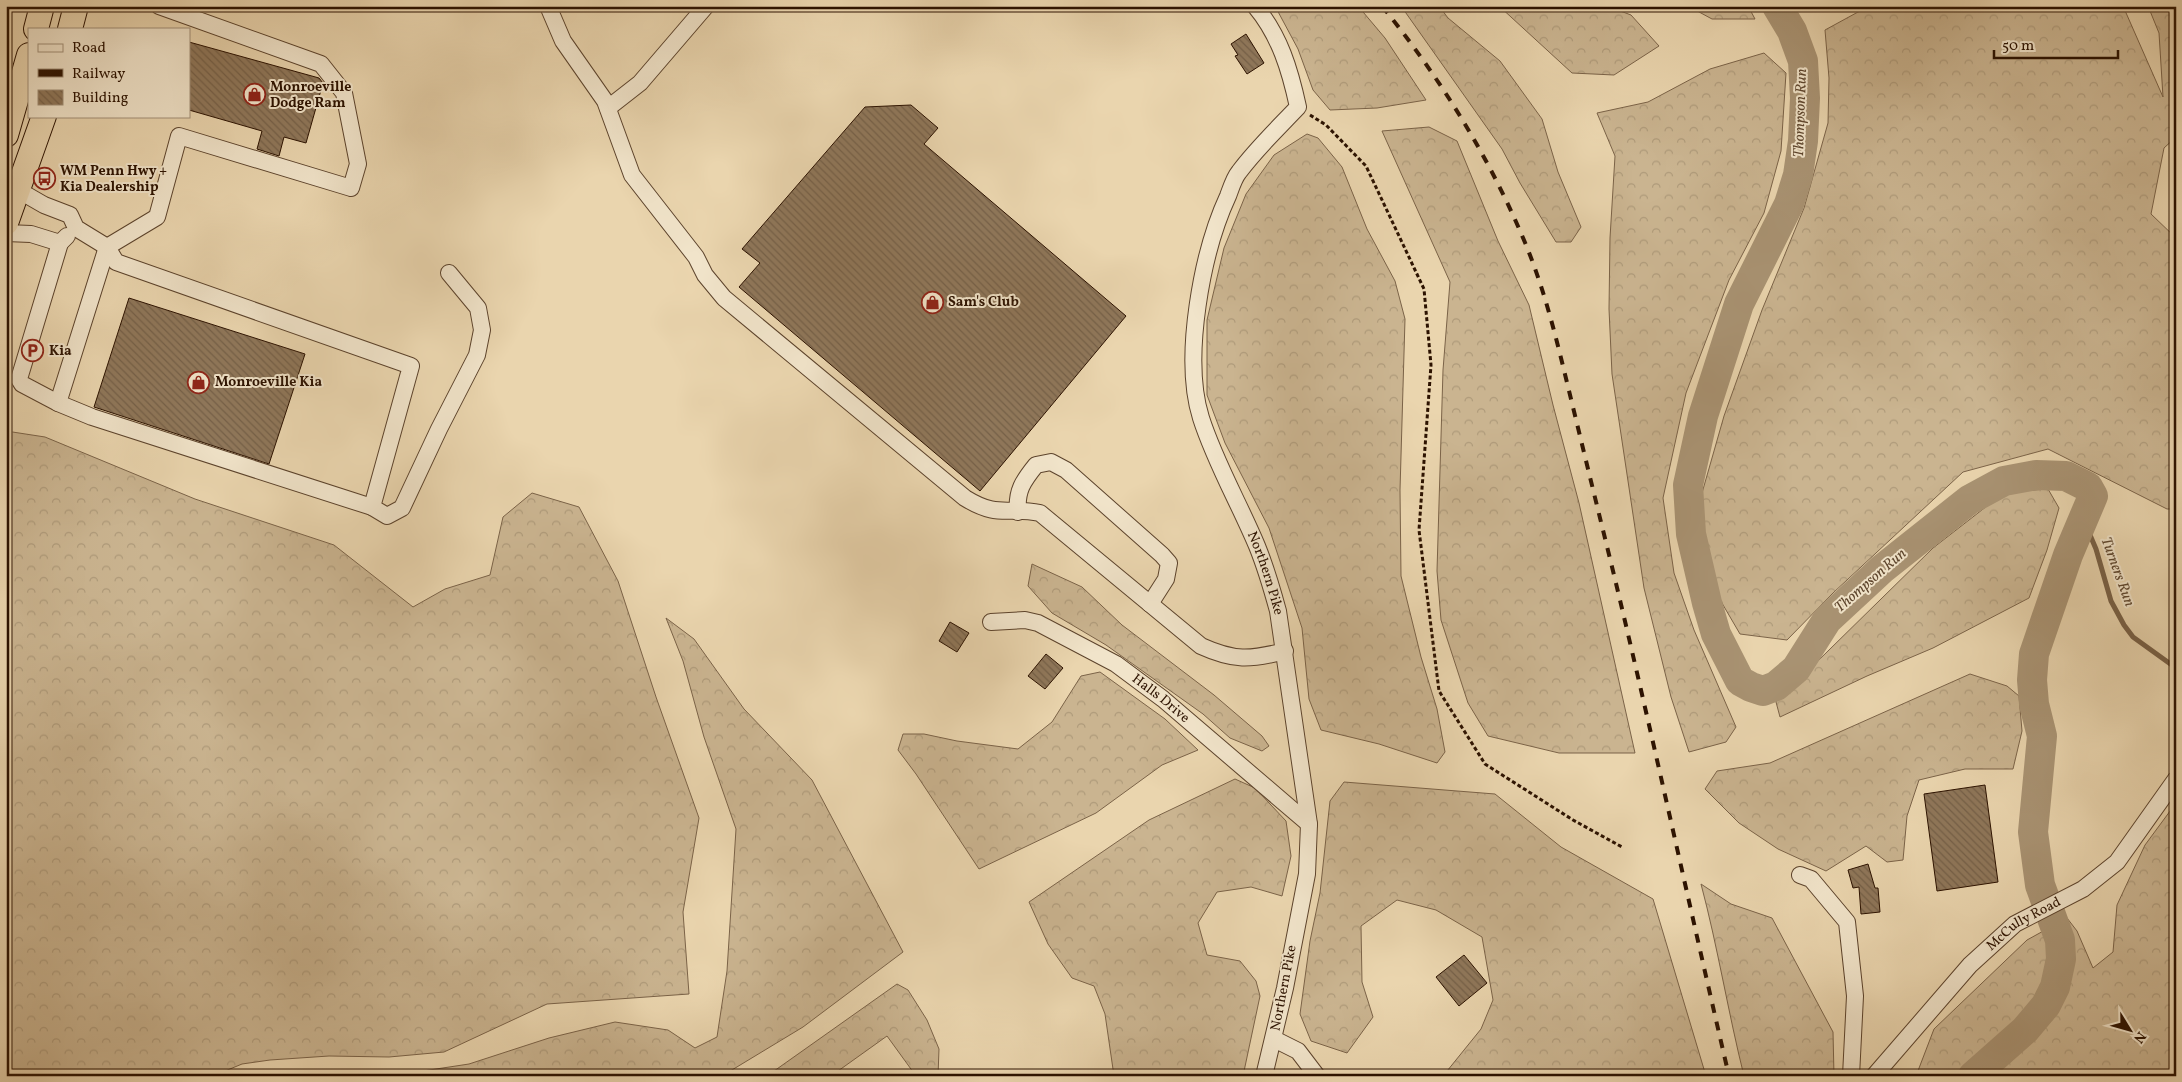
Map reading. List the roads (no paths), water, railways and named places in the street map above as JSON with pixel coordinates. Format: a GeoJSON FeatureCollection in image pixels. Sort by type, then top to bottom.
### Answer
{"type":"FeatureCollection","features":[{"type":"Feature","properties":{"kind":"highway"},"geometry":{"type":"LineString","coordinates":[[36,28],[42,6]]}},
{"type":"Feature","properties":{"kind":"highway"},"geometry":{"type":"LineString","coordinates":[[70,28],[76,6]]}},
{"type":"Feature","properties":{"kind":"highway"},"geometry":{"type":"LineString","coordinates":[[6,135],[28,58]]}},
{"type":"Feature","properties":{"kind":"highway"},"geometry":{"type":"LineString","coordinates":[[6,223],[43,118]]}},
{"type":"Feature","properties":{"kind":"street"},"geometry":{"type":"LineString","coordinates":[[58,403],[107,247],[157,217],[179,136],[351,188],[358,164],[344,93],[321,64],[159,6]]}},
{"type":"Feature","properties":{"kind":"street"},"geometry":{"type":"LineString","coordinates":[[548,6],[563,41],[601,94],[608,108],[632,175],[696,257],[705,275],[724,298],[965,498],[980,508],[991,511],[1028,511],[1040,513],[1201,646],[1220,655],[1236,659],[1256,658],[1285,651]]}},
{"type":"Feature","properties":{"kind":"street"},"geometry":{"type":"LineString","coordinates":[[608,108],[640,83],[706,6]]}},
{"type":"Feature","properties":{"kind":"street","name":"Northern Pike"},"geometry":{"type":"LineString","coordinates":[[1255,6],[1280,44],[1290,72],[1298,107],[1238,172],[1222,208],[1203,281],[1194,346],[1195,394],[1200,415],[1220,466],[1266,568],[1278,611],[1309,824],[1307,874],[1274,1039],[1264,1076]]}},
{"type":"Feature","properties":{"kind":"street"},"geometry":{"type":"LineString","coordinates":[[18,190],[44,205],[70,215],[76,228],[107,247],[116,262],[411,366],[372,507]]}},
{"type":"Feature","properties":{"kind":"street"},"geometry":{"type":"LineString","coordinates":[[76,228],[60,243],[19,379],[22,384],[92,418],[372,507],[387,516],[402,508],[439,428],[477,355],[482,330],[478,308],[448,274]]}},
{"type":"Feature","properties":{"kind":"street"},"geometry":{"type":"LineString","coordinates":[[6,233],[31,234],[60,243]]}},
{"type":"Feature","properties":{"kind":"street"},"geometry":{"type":"LineString","coordinates":[[1018,512],[1017,497],[1025,480],[1036,465],[1051,462],[1066,470],[1162,555],[1168,563],[1166,579],[1150,604]]}},
{"type":"Feature","properties":{"kind":"street","name":"Halls Drive"},"geometry":{"type":"LineString","coordinates":[[991,622],[1025,620],[1038,623],[1116,664],[1163,699],[1309,824]]}},
{"type":"Feature","properties":{"kind":"street","name":"McCully Road"},"geometry":{"type":"LineString","coordinates":[[1874,1076],[1970,965],[2015,924],[2082,889],[2117,862],[2176,779]]}},
{"type":"Feature","properties":{"kind":"street"},"geometry":{"type":"LineString","coordinates":[[1800,875],[1811,879],[1847,922],[1855,996],[1850,1076]]}},
{"type":"Feature","properties":{"kind":"street"},"geometry":{"type":"LineString","coordinates":[[1274,1039],[1298,1051],[1318,1076]]}},
{"type":"Feature","properties":{"kind":"waterway","name":"Thompson Run"},"geometry":{"type":"LineString","coordinates":[[1777,6],[1792,31],[1803,61],[1805,98],[1803,141],[1798,175],[1789,204],[1739,304],[1703,416],[1688,485],[1691,534],[1707,603],[1716,634],[1740,681],[1763,691],[1776,686],[1796,669],[1827,620],[1882,569],[1969,500],[2004,481],[2036,475],[2066,476],[2088,487],[2093,496],[2068,555],[2034,654],[2032,680],[2034,704],[2042,736],[2033,832],[2040,885],[2060,940],[2061,959],[2055,987],[2046,1005],[2025,1030],[1973,1076]]}},
{"type":"Feature","properties":{"kind":"waterway","name":"Turners Run"},"geometry":{"type":"LineString","coordinates":[[2084,521],[2096,549],[2111,601],[2124,625],[2133,637],[2176,668]]}},
{"type":"Feature","properties":{"kind":"railway"},"geometry":{"type":"LineString","coordinates":[[1382,6],[1424,62],[1463,120],[1497,181],[1526,245],[1540,284],[1557,343],[1614,575],[1729,1076]]}},
{"type":"Feature","properties":{"kind":"place","name":"Monroeville Dodge Ram"},"geometry":{"type":"Point","coordinates":[254,95]}},
{"type":"Feature","properties":{"kind":"place","name":"WM Penn Hwy + Kia Dealership"},"geometry":{"type":"Point","coordinates":[44,179]}},
{"type":"Feature","properties":{"kind":"place","name":"Sam's Club"},"geometry":{"type":"Point","coordinates":[932,302]}},
{"type":"Feature","properties":{"kind":"place","name":"Kia"},"geometry":{"type":"Point","coordinates":[33,351]}},
{"type":"Feature","properties":{"kind":"place","name":"Monroeville Kia"},"geometry":{"type":"Point","coordinates":[199,382]}}]}
